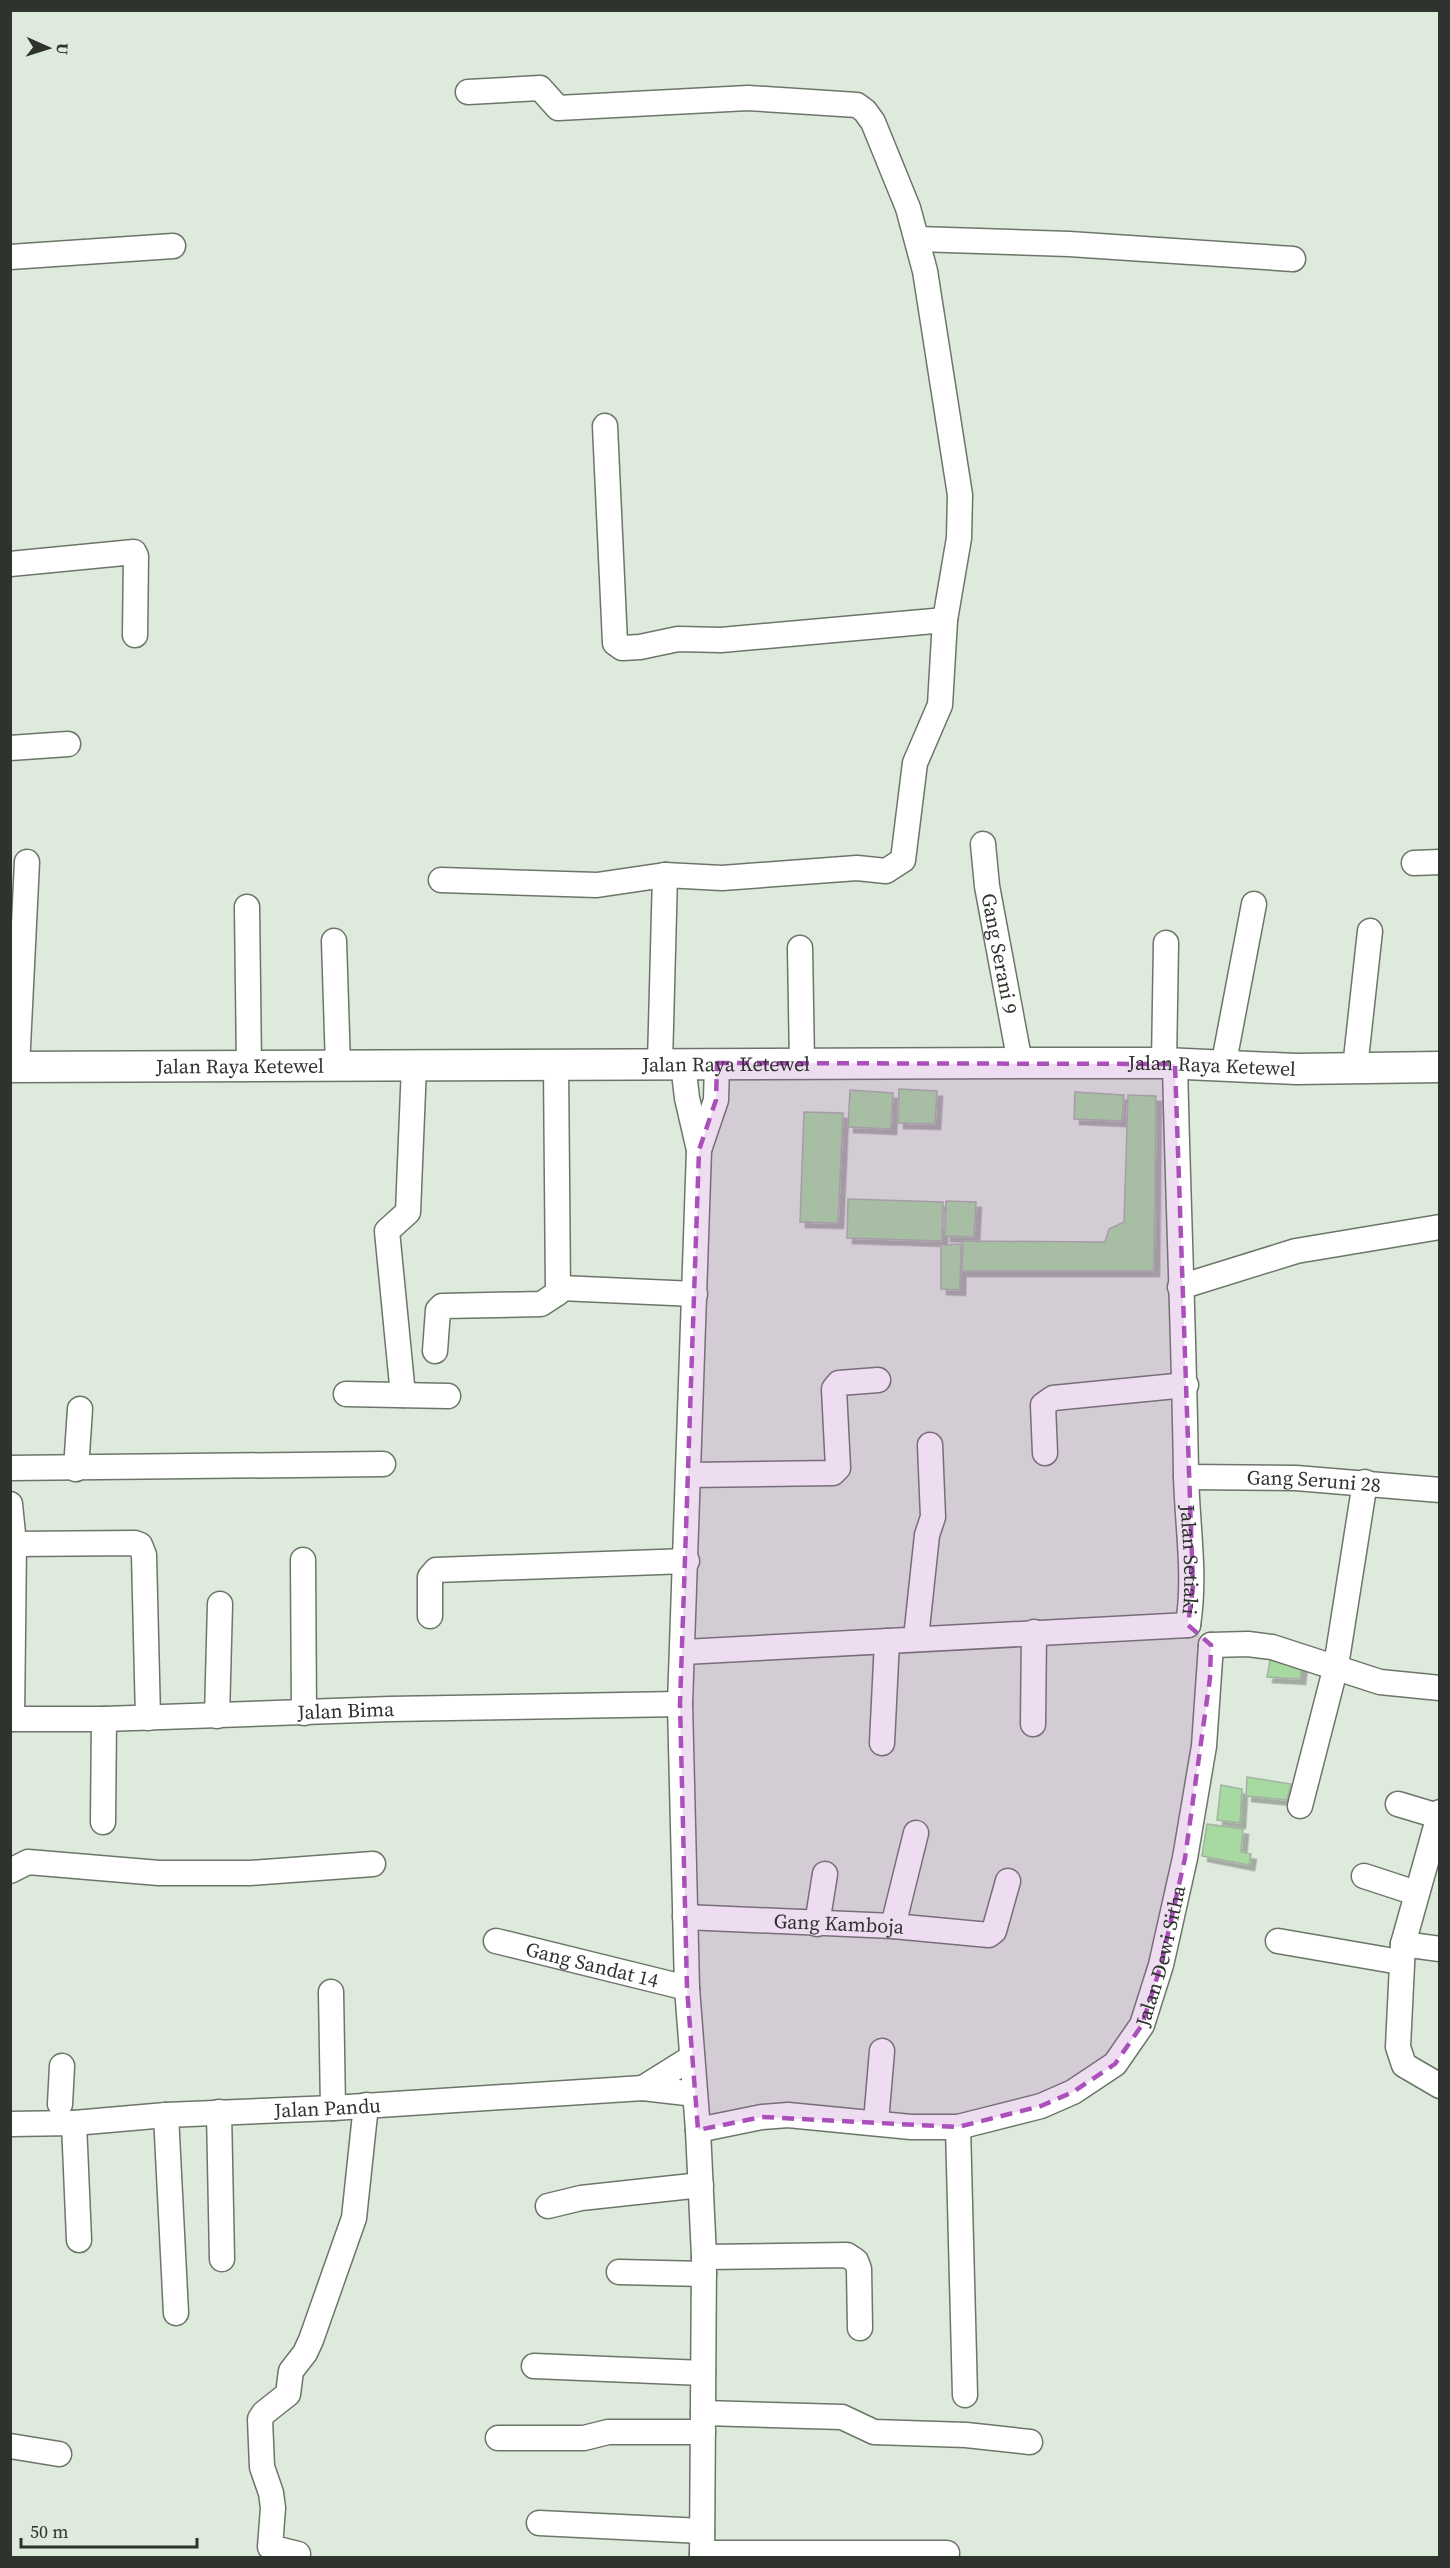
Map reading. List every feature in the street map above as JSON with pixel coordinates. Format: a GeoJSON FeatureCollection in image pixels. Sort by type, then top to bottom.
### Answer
{"type":"FeatureCollection","features":[{"type":"Feature","properties":{"kind":"main road","name":"Jalan Raya Ketewel"},"geometry":{"type":"LineString","coordinates":[[14,1067],[556,1066],[717,1063],[1440,1067]]}},
{"type":"Feature","properties":{"kind":"street"},"geometry":{"type":"LineString","coordinates":[[441,880],[597,885],[665,875],[722,878],[857,868],[886,871],[903,860],[915,763],[940,705],[945,620],[958,538],[960,495],[925,271],[908,208],[873,122],[865,111],[857,105],[748,98],[558,108],[540,88],[468,92]]}},
{"type":"Feature","properties":{"kind":"street"},"geometry":{"type":"LineString","coordinates":[[917,239],[1069,244],[1293,259]]}},
{"type":"Feature","properties":{"kind":"street"},"geometry":{"type":"LineString","coordinates":[[10,257],[173,246]]}},
{"type":"Feature","properties":{"kind":"street"},"geometry":{"type":"LineString","coordinates":[[604,426],[615,643],[622,648],[640,647],[678,639],[721,640],[945,620]]}},
{"type":"Feature","properties":{"kind":"street"},"geometry":{"type":"LineString","coordinates":[[10,564],[134,552],[136,556],[135,634]]}},
{"type":"Feature","properties":{"kind":"street"},"geometry":{"type":"LineString","coordinates":[[10,748],[68,744]]}},
{"type":"Feature","properties":{"kind":"street","name":"Gang Serani 9"},"geometry":{"type":"LineString","coordinates":[[983,844],[987,886],[1020,1063]]}},
{"type":"Feature","properties":{"kind":"street"},"geometry":{"type":"LineString","coordinates":[[14,1067],[27,862]]}},
{"type":"Feature","properties":{"kind":"street"},"geometry":{"type":"LineString","coordinates":[[1414,863],[1440,862]]}},
{"type":"Feature","properties":{"kind":"street"},"geometry":{"type":"LineString","coordinates":[[665,875],[672,1064],[687,1098],[699,1150],[684,1652],[680,1704],[687,1988],[698,2130],[704,2265],[702,2547]]}},
{"type":"Feature","properties":{"kind":"street"},"geometry":{"type":"LineString","coordinates":[[1223,1067],[1254,903]]}},
{"type":"Feature","properties":{"kind":"street"},"geometry":{"type":"LineString","coordinates":[[247,907],[249,1066]]}},
{"type":"Feature","properties":{"kind":"street"},"geometry":{"type":"LineString","coordinates":[[1355,1068],[1370,931]]}},
{"type":"Feature","properties":{"kind":"street"},"geometry":{"type":"LineString","coordinates":[[334,941],[338,1066]]}},
{"type":"Feature","properties":{"kind":"street","name":"Jalan Setiaki"},"geometry":{"type":"LineString","coordinates":[[684,1652],[1188,1624],[1192,1587],[1186,1477],[1186,1385],[1169,1064],[1166,943]]}},
{"type":"Feature","properties":{"kind":"street"},"geometry":{"type":"LineString","coordinates":[[800,948],[802,1063]]}},
{"type":"Feature","properties":{"kind":"street"},"geometry":{"type":"LineString","coordinates":[[699,1150],[716,1100],[717,1063]]}},
{"type":"Feature","properties":{"kind":"street"},"geometry":{"type":"LineString","coordinates":[[402,1395],[387,1231],[408,1212],[414,1066]]}},
{"type":"Feature","properties":{"kind":"street"},"geometry":{"type":"LineString","coordinates":[[435,1352],[438,1310],[442,1306],[541,1304],[552,1299],[560,1288],[556,1066]]}},
{"type":"Feature","properties":{"kind":"street"},"geometry":{"type":"LineString","coordinates":[[1180,1287],[1296,1251],[1440,1227]]}},
{"type":"Feature","properties":{"kind":"street"},"geometry":{"type":"LineString","coordinates":[[560,1288],[695,1294]]}},
{"type":"Feature","properties":{"kind":"street"},"geometry":{"type":"LineString","coordinates":[[689,1475],[833,1473],[838,1468],[834,1389],[839,1383],[878,1380]]}},
{"type":"Feature","properties":{"kind":"street"},"geometry":{"type":"LineString","coordinates":[[1045,1453],[1043,1406],[1053,1398],[1186,1385]]}},
{"type":"Feature","properties":{"kind":"street"},"geometry":{"type":"LineString","coordinates":[[346,1394],[448,1396]]}},
{"type":"Feature","properties":{"kind":"street"},"geometry":{"type":"LineString","coordinates":[[76,1469],[80,1408]]}},
{"type":"Feature","properties":{"kind":"street"},"geometry":{"type":"LineString","coordinates":[[916,1638],[927,1535],[933,1517],[930,1445]]}},
{"type":"Feature","properties":{"kind":"street"},"geometry":{"type":"LineString","coordinates":[[10,1468],[383,1464]]}},
{"type":"Feature","properties":{"kind":"street","name":"Gang Seruni 28"},"geometry":{"type":"LineString","coordinates":[[1186,1477],[1296,1478],[1440,1490]]}},
{"type":"Feature","properties":{"kind":"street"},"geometry":{"type":"LineString","coordinates":[[1300,1806],[1336,1666],[1365,1482]]}},
{"type":"Feature","properties":{"kind":"street"},"geometry":{"type":"LineString","coordinates":[[10,1504],[14,1544],[11,1719]]}},
{"type":"Feature","properties":{"kind":"street"},"geometry":{"type":"LineString","coordinates":[[14,1544],[135,1543],[140,1545],[144,1555],[148,1718]]}},
{"type":"Feature","properties":{"kind":"street"},"geometry":{"type":"LineString","coordinates":[[303,1560],[304,1713]]}},
{"type":"Feature","properties":{"kind":"street"},"geometry":{"type":"LineString","coordinates":[[429,1616],[430,1577],[436,1570],[687,1561]]}},
{"type":"Feature","properties":{"kind":"street"},"geometry":{"type":"LineString","coordinates":[[217,1716],[220,1604]]}},
{"type":"Feature","properties":{"kind":"street"},"geometry":{"type":"LineString","coordinates":[[1188,1624],[1211,1645],[1248,1644],[1272,1647],[1380,1682],[1440,1688]]}},
{"type":"Feature","properties":{"kind":"street"},"geometry":{"type":"LineString","coordinates":[[1033,1724],[1034,1632]]}},
{"type":"Feature","properties":{"kind":"street"},"geometry":{"type":"LineString","coordinates":[[882,1743],[888,1641]]}},
{"type":"Feature","properties":{"kind":"street","name":"Jalan Dewi Sitha"},"geometry":{"type":"LineString","coordinates":[[698,2130],[762,2117],[788,2115],[911,2127],[958,2127],[1041,2106],[1073,2092],[1115,2064],[1142,2025],[1161,1965],[1185,1858],[1204,1746],[1211,1645]]}},
{"type":"Feature","properties":{"kind":"street","name":"Jalan Bima"},"geometry":{"type":"LineString","coordinates":[[11,1719],[104,1719],[390,1709],[680,1704]]}},
{"type":"Feature","properties":{"kind":"street"},"geometry":{"type":"LineString","coordinates":[[103,1822],[104,1719]]}},
{"type":"Feature","properties":{"kind":"street"},"geometry":{"type":"LineString","coordinates":[[1398,1804],[1439,1814],[1434,1846],[1416,1893],[1401,1953],[1398,2047],[1404,2065],[1440,2086]]}},
{"type":"Feature","properties":{"kind":"street"},"geometry":{"type":"LineString","coordinates":[[893,1926],[916,1833]]}},
{"type":"Feature","properties":{"kind":"street"},"geometry":{"type":"LineString","coordinates":[[10,1871],[28,1862],[159,1873],[250,1873],[373,1864]]}},
{"type":"Feature","properties":{"kind":"street"},"geometry":{"type":"LineString","coordinates":[[816,1924],[825,1874]]}},
{"type":"Feature","properties":{"kind":"street"},"geometry":{"type":"LineString","coordinates":[[1364,1876],[1416,1893]]}},
{"type":"Feature","properties":{"kind":"street","name":"Gang Kamboja"},"geometry":{"type":"LineString","coordinates":[[686,1917],[893,1926],[989,1935],[992,1934],[1008,1881]]}},
{"type":"Feature","properties":{"kind":"street","name":"Gang Sandat 14"},"geometry":{"type":"LineString","coordinates":[[496,1941],[687,1988]]}},
{"type":"Feature","properties":{"kind":"street"},"geometry":{"type":"LineString","coordinates":[[1278,1941],[1401,1953],[1440,1949]]}},
{"type":"Feature","properties":{"kind":"street"},"geometry":{"type":"LineString","coordinates":[[331,1992],[333,2108]]}},
{"type":"Feature","properties":{"kind":"street"},"geometry":{"type":"LineString","coordinates":[[876,2122],[882,2051]]}},
{"type":"Feature","properties":{"kind":"street","name":"Jalan Pandu"},"geometry":{"type":"LineString","coordinates":[[643,2088],[691,2058]]}},
{"type":"Feature","properties":{"kind":"street"},"geometry":{"type":"LineString","coordinates":[[62,2066],[79,2240]]}},
{"type":"Feature","properties":{"kind":"street","name":"Jalan Pandu"},"geometry":{"type":"LineString","coordinates":[[10,2124],[67,2114],[166,2115],[333,2108],[643,2088],[695,2094]]}},
{"type":"Feature","properties":{"kind":"street"},"geometry":{"type":"LineString","coordinates":[[298,2554],[270,2547],[273,2508],[271,2493],[262,2467],[260,2419],[264,2413],[288,2394],[291,2371],[306,2353],[354,2218],[366,2105]]}},
{"type":"Feature","properties":{"kind":"street"},"geometry":{"type":"LineString","coordinates":[[219,2112],[222,2259]]}},
{"type":"Feature","properties":{"kind":"street"},"geometry":{"type":"LineString","coordinates":[[166,2115],[176,2313]]}},
{"type":"Feature","properties":{"kind":"street"},"geometry":{"type":"LineString","coordinates":[[958,2127],[964,2395]]}},
{"type":"Feature","properties":{"kind":"street"},"geometry":{"type":"LineString","coordinates":[[548,2206],[582,2198],[701,2185]]}},
{"type":"Feature","properties":{"kind":"street"},"geometry":{"type":"LineString","coordinates":[[619,2272],[847,2255],[856,2261],[859,2269],[860,2328]]}},
{"type":"Feature","properties":{"kind":"street"},"geometry":{"type":"LineString","coordinates":[[534,2366],[703,2373]]}},
{"type":"Feature","properties":{"kind":"street"},"geometry":{"type":"LineString","coordinates":[[498,2438],[584,2438],[608,2432],[703,2423],[842,2417],[874,2432],[966,2435],[1030,2442]]}},
{"type":"Feature","properties":{"kind":"street"},"geometry":{"type":"LineString","coordinates":[[10,2446],[59,2454]]}},
{"type":"Feature","properties":{"kind":"street"},"geometry":{"type":"LineString","coordinates":[[539,2523],[702,2547],[946,2553]]}},
{"type":"Feature","properties":{"kind":"highlighted area"},"geometry":{"type":"Polygon","coordinates":[[[717,1063],[1175,1064],[1193,1587],[1188,1625],[1211,1645],[1210,1678],[1185,1858],[1161,1965],[1142,2025],[1115,2064],[1073,2092],[1041,2106],[958,2127],[762,2117],[698,2130],[687,1988],[680,1704],[699,1150],[716,1100],[717,1063]]]}},
{"type":"Feature","properties":{"kind":"building"},"geometry":{"type":"Polygon","coordinates":[[[899,1089],[937,1091],[935,1124],[898,1123],[899,1089]]]}},
{"type":"Feature","properties":{"kind":"building"},"geometry":{"type":"Polygon","coordinates":[[[850,1090],[893,1093],[891,1129],[848,1127],[850,1090]]]}},
{"type":"Feature","properties":{"kind":"building"},"geometry":{"type":"Polygon","coordinates":[[[1075,1092],[1124,1095],[1122,1121],[1074,1119],[1075,1092]]]}},
{"type":"Feature","properties":{"kind":"building"},"geometry":{"type":"Polygon","coordinates":[[[1128,1095],[1156,1096],[1154,1271],[962,1271],[963,1241],[1105,1242],[1109,1229],[1124,1222],[1128,1095]]]}},
{"type":"Feature","properties":{"kind":"building"},"geometry":{"type":"Polygon","coordinates":[[[804,1112],[843,1113],[838,1223],[800,1222],[804,1112]]]}},
{"type":"Feature","properties":{"kind":"building"},"geometry":{"type":"Polygon","coordinates":[[[848,1199],[943,1202],[942,1241],[847,1238],[848,1199]]]}},
{"type":"Feature","properties":{"kind":"building"},"geometry":{"type":"Polygon","coordinates":[[[946,1201],[976,1202],[974,1237],[945,1236],[946,1201]]]}},
{"type":"Feature","properties":{"kind":"building"},"geometry":{"type":"Polygon","coordinates":[[[961,1244],[960,1290],[941,1289],[941,1245],[961,1244]]]}},
{"type":"Feature","properties":{"kind":"building"},"geometry":{"type":"Polygon","coordinates":[[[1271,1656],[1302,1663],[1300,1679],[1267,1677],[1271,1656]]]}},
{"type":"Feature","properties":{"kind":"building"},"geometry":{"type":"Polygon","coordinates":[[[1247,1777],[1291,1784],[1287,1800],[1246,1796],[1247,1777]]]}},
{"type":"Feature","properties":{"kind":"building"},"geometry":{"type":"Polygon","coordinates":[[[1221,1785],[1242,1789],[1240,1823],[1217,1820],[1221,1785]]]}},
{"type":"Feature","properties":{"kind":"building"},"geometry":{"type":"Polygon","coordinates":[[[1207,1824],[1243,1829],[1241,1852],[1251,1854],[1249,1865],[1202,1856],[1207,1824]]]}}]}
